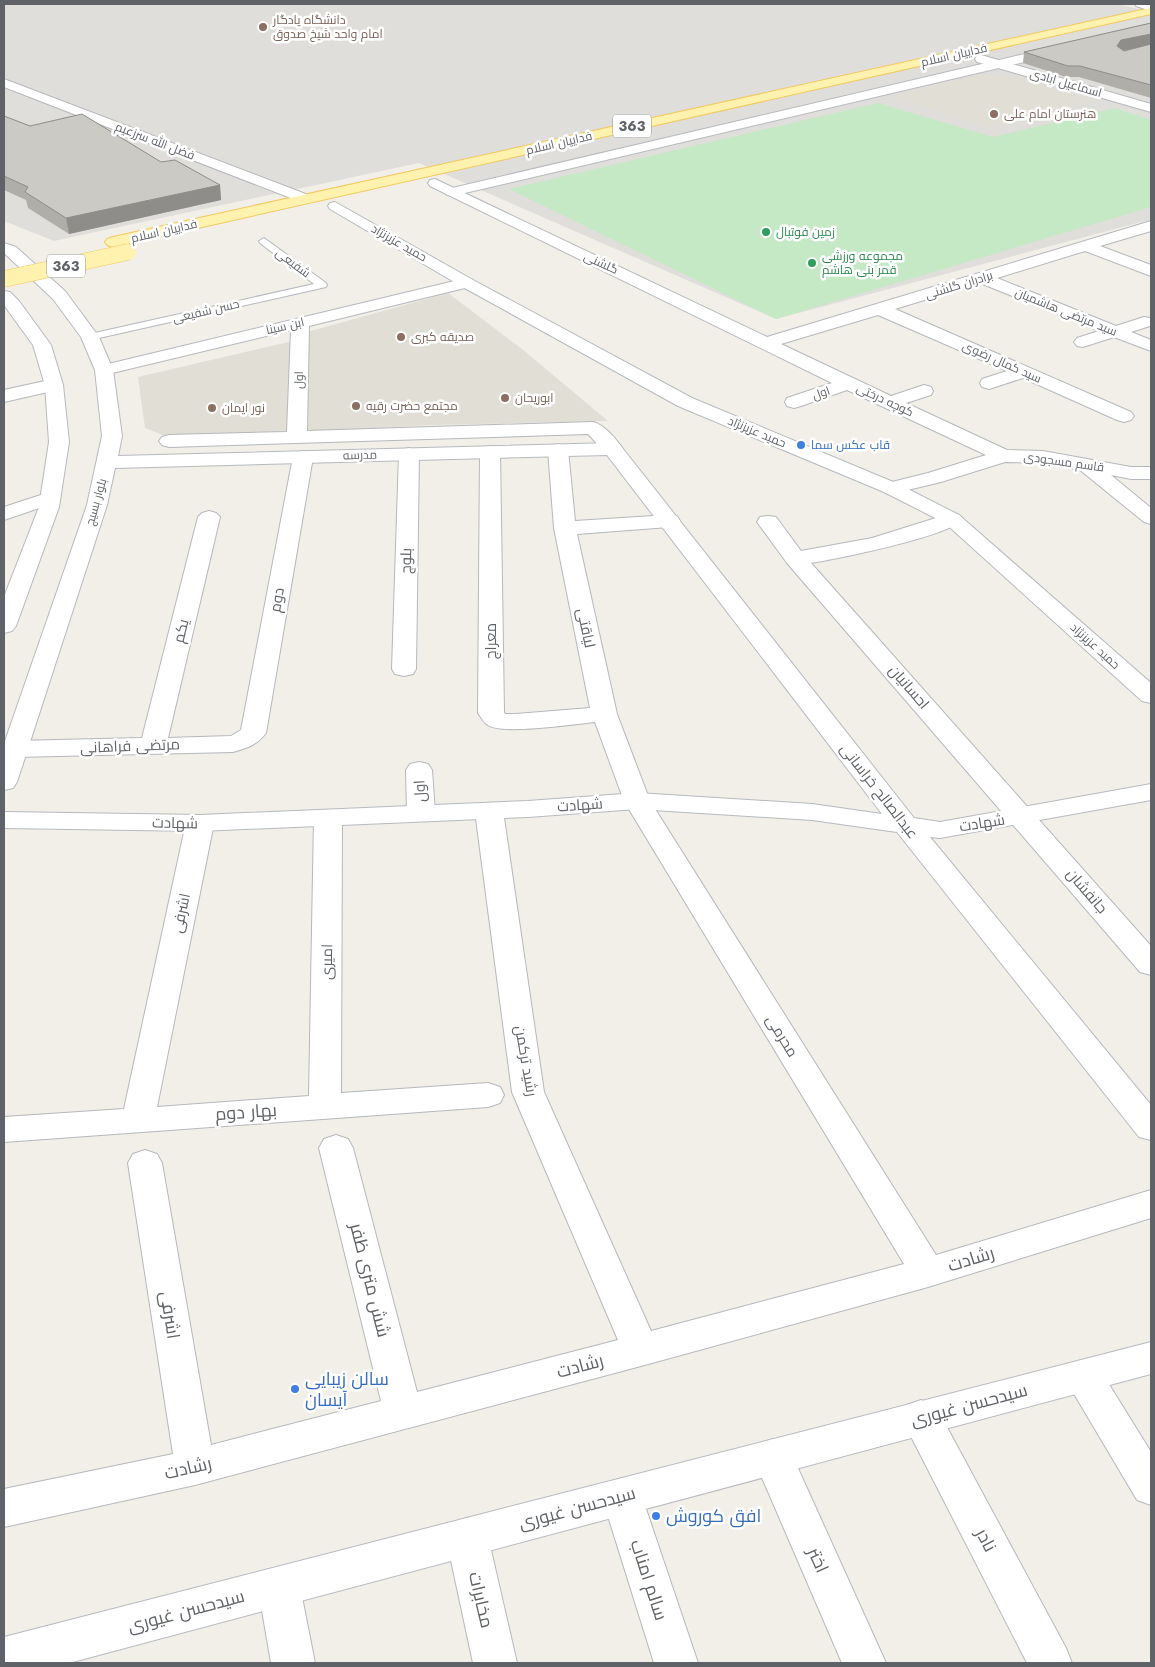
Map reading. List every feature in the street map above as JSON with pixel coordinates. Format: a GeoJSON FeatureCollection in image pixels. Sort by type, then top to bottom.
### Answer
{"type":"FeatureCollection","features":[{"type":"Feature","properties":{"kind":"main road","name":"فداییان اسلام"},"geometry":{"type":"LineString","coordinates":[[4,265],[1151,10]]}},
{"type":"Feature","properties":{"kind":"main road","name":"فداییان اسلام"},"geometry":{"type":"LineString","coordinates":[[4,279],[435,184],[1151,20]]}},
{"type":"Feature","properties":{"kind":"street"},"geometry":{"type":"LineString","coordinates":[[1140,4],[1151,10]]}},
{"type":"Feature","properties":{"kind":"street"},"geometry":{"type":"LineString","coordinates":[[452,192],[1076,46]]}},
{"type":"Feature","properties":{"kind":"street","name":"اسماعیل ابادی"},"geometry":{"type":"LineString","coordinates":[[981,58],[1151,108]]}},
{"type":"Feature","properties":{"kind":"street","name":"فضل الله سرزعیم"},"geometry":{"type":"LineString","coordinates":[[4,83],[306,199]]}},
{"type":"Feature","properties":{"kind":"street","name":"گلشنی"},"geometry":{"type":"LineString","coordinates":[[435,184],[767,343]]}},
{"type":"Feature","properties":{"kind":"street","name":"حمید عزیزنژاد"},"geometry":{"type":"LineString","coordinates":[[335,206],[467,282],[684,402],[891,488],[952,519],[1151,696]]}},
{"type":"Feature","properties":{"kind":"street","name":"برادران گلشنی"},"geometry":{"type":"LineString","coordinates":[[767,343],[1085,246],[1147,230]]}},
{"type":"Feature","properties":{"kind":"street"},"geometry":{"type":"LineString","coordinates":[[1085,246],[1150,270]]}},
{"type":"Feature","properties":{"kind":"street","name":"بلوار بسیج"},"geometry":{"type":"LineString","coordinates":[[4,248],[10,250],[59,295],[90,337],[104,370],[112,436],[97,505],[4,782]]}},
{"type":"Feature","properties":{"kind":"street","name":"سید مرتضی هاشمیان"},"geometry":{"type":"LineString","coordinates":[[982,278],[1151,346]]}},
{"type":"Feature","properties":{"kind":"street","name":"ابن سینا"},"geometry":{"type":"LineString","coordinates":[[104,370],[467,282]]}},
{"type":"Feature","properties":{"kind":"street"},"geometry":{"type":"LineString","coordinates":[[4,296],[13,305],[42,345],[54,385],[58,442],[49,507],[5,620]]}},
{"type":"Feature","properties":{"kind":"street","name":"سید کمال رضوی"},"geometry":{"type":"LineString","coordinates":[[880,309],[1124,416]]}},
{"type":"Feature","properties":{"kind":"street","name":"اول"},"geometry":{"type":"LineString","coordinates":[[300,322],[300,447]]}},
{"type":"Feature","properties":{"kind":"street"},"geometry":{"type":"LineString","coordinates":[[1084,342],[1144,322]]}},
{"type":"Feature","properties":{"kind":"street","name":"کوچه درختی"},"geometry":{"type":"LineString","coordinates":[[767,343],[1004,456]]}},
{"type":"Feature","properties":{"kind":"street"},"geometry":{"type":"LineString","coordinates":[[989,383],[1024,372]]}},
{"type":"Feature","properties":{"kind":"street"},"geometry":{"type":"LineString","coordinates":[[857,387],[892,382]]}},
{"type":"Feature","properties":{"kind":"street"},"geometry":{"type":"LineString","coordinates":[[4,396],[54,385]]}},
{"type":"Feature","properties":{"kind":"street","name":"اول"},"geometry":{"type":"LineString","coordinates":[[794,402],[857,387]]}},
{"type":"Feature","properties":{"kind":"street"},"geometry":{"type":"LineString","coordinates":[[890,403],[924,391]]}},
{"type":"Feature","properties":{"kind":"street","name":"عبدالصالح خراسانی"},"geometry":{"type":"LineString","coordinates":[[300,447],[594,428],[613,449],[907,827],[1151,1128]]}},
{"type":"Feature","properties":{"kind":"street"},"geometry":{"type":"LineString","coordinates":[[169,441],[300,447]]}},
{"type":"Feature","properties":{"kind":"street","name":"مدرسه"},"geometry":{"type":"LineString","coordinates":[[107,462],[300,447],[409,454],[613,449]]}},
{"type":"Feature","properties":{"kind":"street","name":"دوم"},"geometry":{"type":"LineString","coordinates":[[245,740],[253,734],[300,447]]}},
{"type":"Feature","properties":{"kind":"street","name":"لیاقتی"},"geometry":{"type":"LineString","coordinates":[[558,450],[565,528],[604,714],[637,801]]}},
{"type":"Feature","properties":{"kind":"street","name":"معراج"},"geometry":{"type":"LineString","coordinates":[[490,452],[491,713],[498,721],[516,722],[604,714]]}},
{"type":"Feature","properties":{"kind":"street","name":"بلوچ"},"geometry":{"type":"LineString","coordinates":[[404,669],[409,454]]}},
{"type":"Feature","properties":{"kind":"street","name":"قاسم مسجودی"},"geometry":{"type":"LineString","coordinates":[[891,488],[934,478],[1004,456],[1043,457],[1084,463],[1130,473],[1151,473]]}},
{"type":"Feature","properties":{"kind":"street"},"geometry":{"type":"LineString","coordinates":[[1084,463],[1151,518]]}},
{"type":"Feature","properties":{"kind":"street"},"geometry":{"type":"LineString","coordinates":[[4,514],[50,498]]}},
{"type":"Feature","properties":{"kind":"street","name":"یکم"},"geometry":{"type":"LineString","coordinates":[[153,745],[209,517]]}},
{"type":"Feature","properties":{"kind":"street"},"geometry":{"type":"LineString","coordinates":[[795,558],[824,554],[904,536],[952,519]]}},
{"type":"Feature","properties":{"kind":"street"},"geometry":{"type":"LineString","coordinates":[[565,528],[669,521]]}},
{"type":"Feature","properties":{"kind":"street","name":"احسانیان"},"geometry":{"type":"LineString","coordinates":[[768,522],[795,558],[1022,816]]}},
{"type":"Feature","properties":{"kind":"street","name":"مرتضی فراهانی"},"geometry":{"type":"LineString","coordinates":[[15,749],[233,744],[245,740]]}},
{"type":"Feature","properties":{"kind":"street","name":"اول"},"geometry":{"type":"LineString","coordinates":[[419,770],[421,813]]}},
{"type":"Feature","properties":{"kind":"street","name":"شهادت"},"geometry":{"type":"LineString","coordinates":[[4,820],[200,823],[489,811],[637,801],[812,812],[881,821],[907,827],[940,830],[1151,792]]}},
{"type":"Feature","properties":{"kind":"street","name":"محرمی"},"geometry":{"type":"LineString","coordinates":[[637,801],[928,1272]]}},
{"type":"Feature","properties":{"kind":"street","name":"رشید ترکمن"},"geometry":{"type":"LineString","coordinates":[[489,811],[528,1092],[641,1350]]}},
{"type":"Feature","properties":{"kind":"street","name":"جانفشان"},"geometry":{"type":"LineString","coordinates":[[1022,816],[1151,965]]}},
{"type":"Feature","properties":{"kind":"street","name":"امیری"},"geometry":{"type":"LineString","coordinates":[[325,1106],[328,818]]}},
{"type":"Feature","properties":{"kind":"street","name":"اشرفی"},"geometry":{"type":"LineString","coordinates":[[138,1120],[200,823]]}},
{"type":"Feature","properties":{"kind":"street","name":"بهار دوم"},"geometry":{"type":"LineString","coordinates":[[4,1130],[488,1095]]}},
{"type":"Feature","properties":{"kind":"street","name":"شش متری ظفر"},"geometry":{"type":"LineString","coordinates":[[336,1148],[404,1412]]}},
{"type":"Feature","properties":{"kind":"street","name":"اشرفی"},"geometry":{"type":"LineString","coordinates":[[145,1163],[195,1468]]}},
{"type":"Feature","properties":{"kind":"street","name":"رشادت"},"geometry":{"type":"LineString","coordinates":[[4,1508],[195,1468],[641,1350],[928,1272],[1151,1204]]}},
{"type":"Feature","properties":{"kind":"street","name":"سیدحسن غیوری"},"geometry":{"type":"LineString","coordinates":[[4,1659],[1151,1358]]}},
{"type":"Feature","properties":{"kind":"street"},"geometry":{"type":"LineString","coordinates":[[1083,1376],[1151,1487]]}},
{"type":"Feature","properties":{"kind":"street","name":"نادر"},"geometry":{"type":"LineString","coordinates":[[922,1417],[1050,1663]]}},
{"type":"Feature","properties":{"kind":"street","name":"اختر"},"geometry":{"type":"LineString","coordinates":[[773,1457],[864,1663]]}},
{"type":"Feature","properties":{"kind":"street","name":"سالم امناب"},"geometry":{"type":"LineString","coordinates":[[622,1497],[676,1663]]}},
{"type":"Feature","properties":{"kind":"street","name":"مخابرات"},"geometry":{"type":"LineString","coordinates":[[467,1537],[495,1663]]}},
{"type":"Feature","properties":{"kind":"street"},"geometry":{"type":"LineString","coordinates":[[279,1587],[293,1663]]}},
{"type":"Feature","properties":{"kind":"lane","name":"شفیعی"},"geometry":{"type":"LineString","coordinates":[[264,241],[322,285]]}},
{"type":"Feature","properties":{"kind":"lane","name":"حسن شفیعی"},"geometry":{"type":"LineString","coordinates":[[90,337],[322,285]]}},
{"type":"Feature","properties":{"kind":"shaded area"},"geometry":{"type":"Polygon","coordinates":[[[4,4],[1118,4],[1151,12],[1151,223],[1145,221],[776,319],[419,163],[54,241],[4,221],[4,4]]]}},
{"type":"Feature","properties":{"kind":"shaded area","name":"هنرستان امام علی"},"geometry":{"type":"Polygon","coordinates":[[[978,75],[1019,77],[1096,100],[989,128],[892,96],[978,75]]]}},
{"type":"Feature","properties":{"kind":"shaded area"},"geometry":{"type":"Polygon","coordinates":[[[448,293],[522,349],[608,421],[432,425],[173,439],[145,428],[138,377],[293,341],[300,334],[448,293]]]}},
{"type":"Feature","properties":{"kind":"green space","name":"مجموعه ورزشی قمر بنی هاشم"},"geometry":{"type":"Polygon","coordinates":[[[878,103],[993,137],[1115,108],[1151,120],[1151,207],[776,319],[509,189],[878,103]]]}},
{"type":"Feature","properties":{"kind":"building"},"geometry":{"type":"Polygon","coordinates":[[[1151,23],[1151,34],[1121,40],[1117,46],[1124,51],[1151,44],[1151,85],[1080,66],[1068,66],[1024,52],[1151,23]]]}},
{"type":"Feature","properties":{"kind":"building"},"geometry":{"type":"Polygon","coordinates":[[[82,114],[161,162],[175,160],[220,185],[66,218],[25,192],[28,187],[4,176],[4,116],[30,126],[82,114]]]}},
{"type":"Feature","properties":{"kind":"place","name":"دانشگاه یادگار امام واحد شیخ صدوق"},"geometry":{"type":"Point","coordinates":[263,27]}},
{"type":"Feature","properties":{"kind":"place","name":"هنرستان امام علی"},"geometry":{"type":"Point","coordinates":[994,114]}},
{"type":"Feature","properties":{"kind":"place","name":"زمین فوتبال"},"geometry":{"type":"Point","coordinates":[766,232]}},
{"type":"Feature","properties":{"kind":"place","name":"مجموعه ورزشی قمر بنی هاشم"},"geometry":{"type":"Point","coordinates":[812,263]}},
{"type":"Feature","properties":{"kind":"place","name":"صدیقه کبری"},"geometry":{"type":"Point","coordinates":[401,337]}},
{"type":"Feature","properties":{"kind":"place","name":"ابوریحان"},"geometry":{"type":"Point","coordinates":[505,398]}},
{"type":"Feature","properties":{"kind":"place","name":"مجتمع حضرت رقیه"},"geometry":{"type":"Point","coordinates":[356,406]}},
{"type":"Feature","properties":{"kind":"place","name":"نور ایمان"},"geometry":{"type":"Point","coordinates":[212,408]}},
{"type":"Feature","properties":{"kind":"place","name":"قاب عکس سما"},"geometry":{"type":"Point","coordinates":[801,445]}},
{"type":"Feature","properties":{"kind":"place","name":"سالن زیبایی آیسان"},"geometry":{"type":"Point","coordinates":[295,1389]}},
{"type":"Feature","properties":{"kind":"place","name":"افق کوروش"},"geometry":{"type":"Point","coordinates":[656,1516]}}]}
